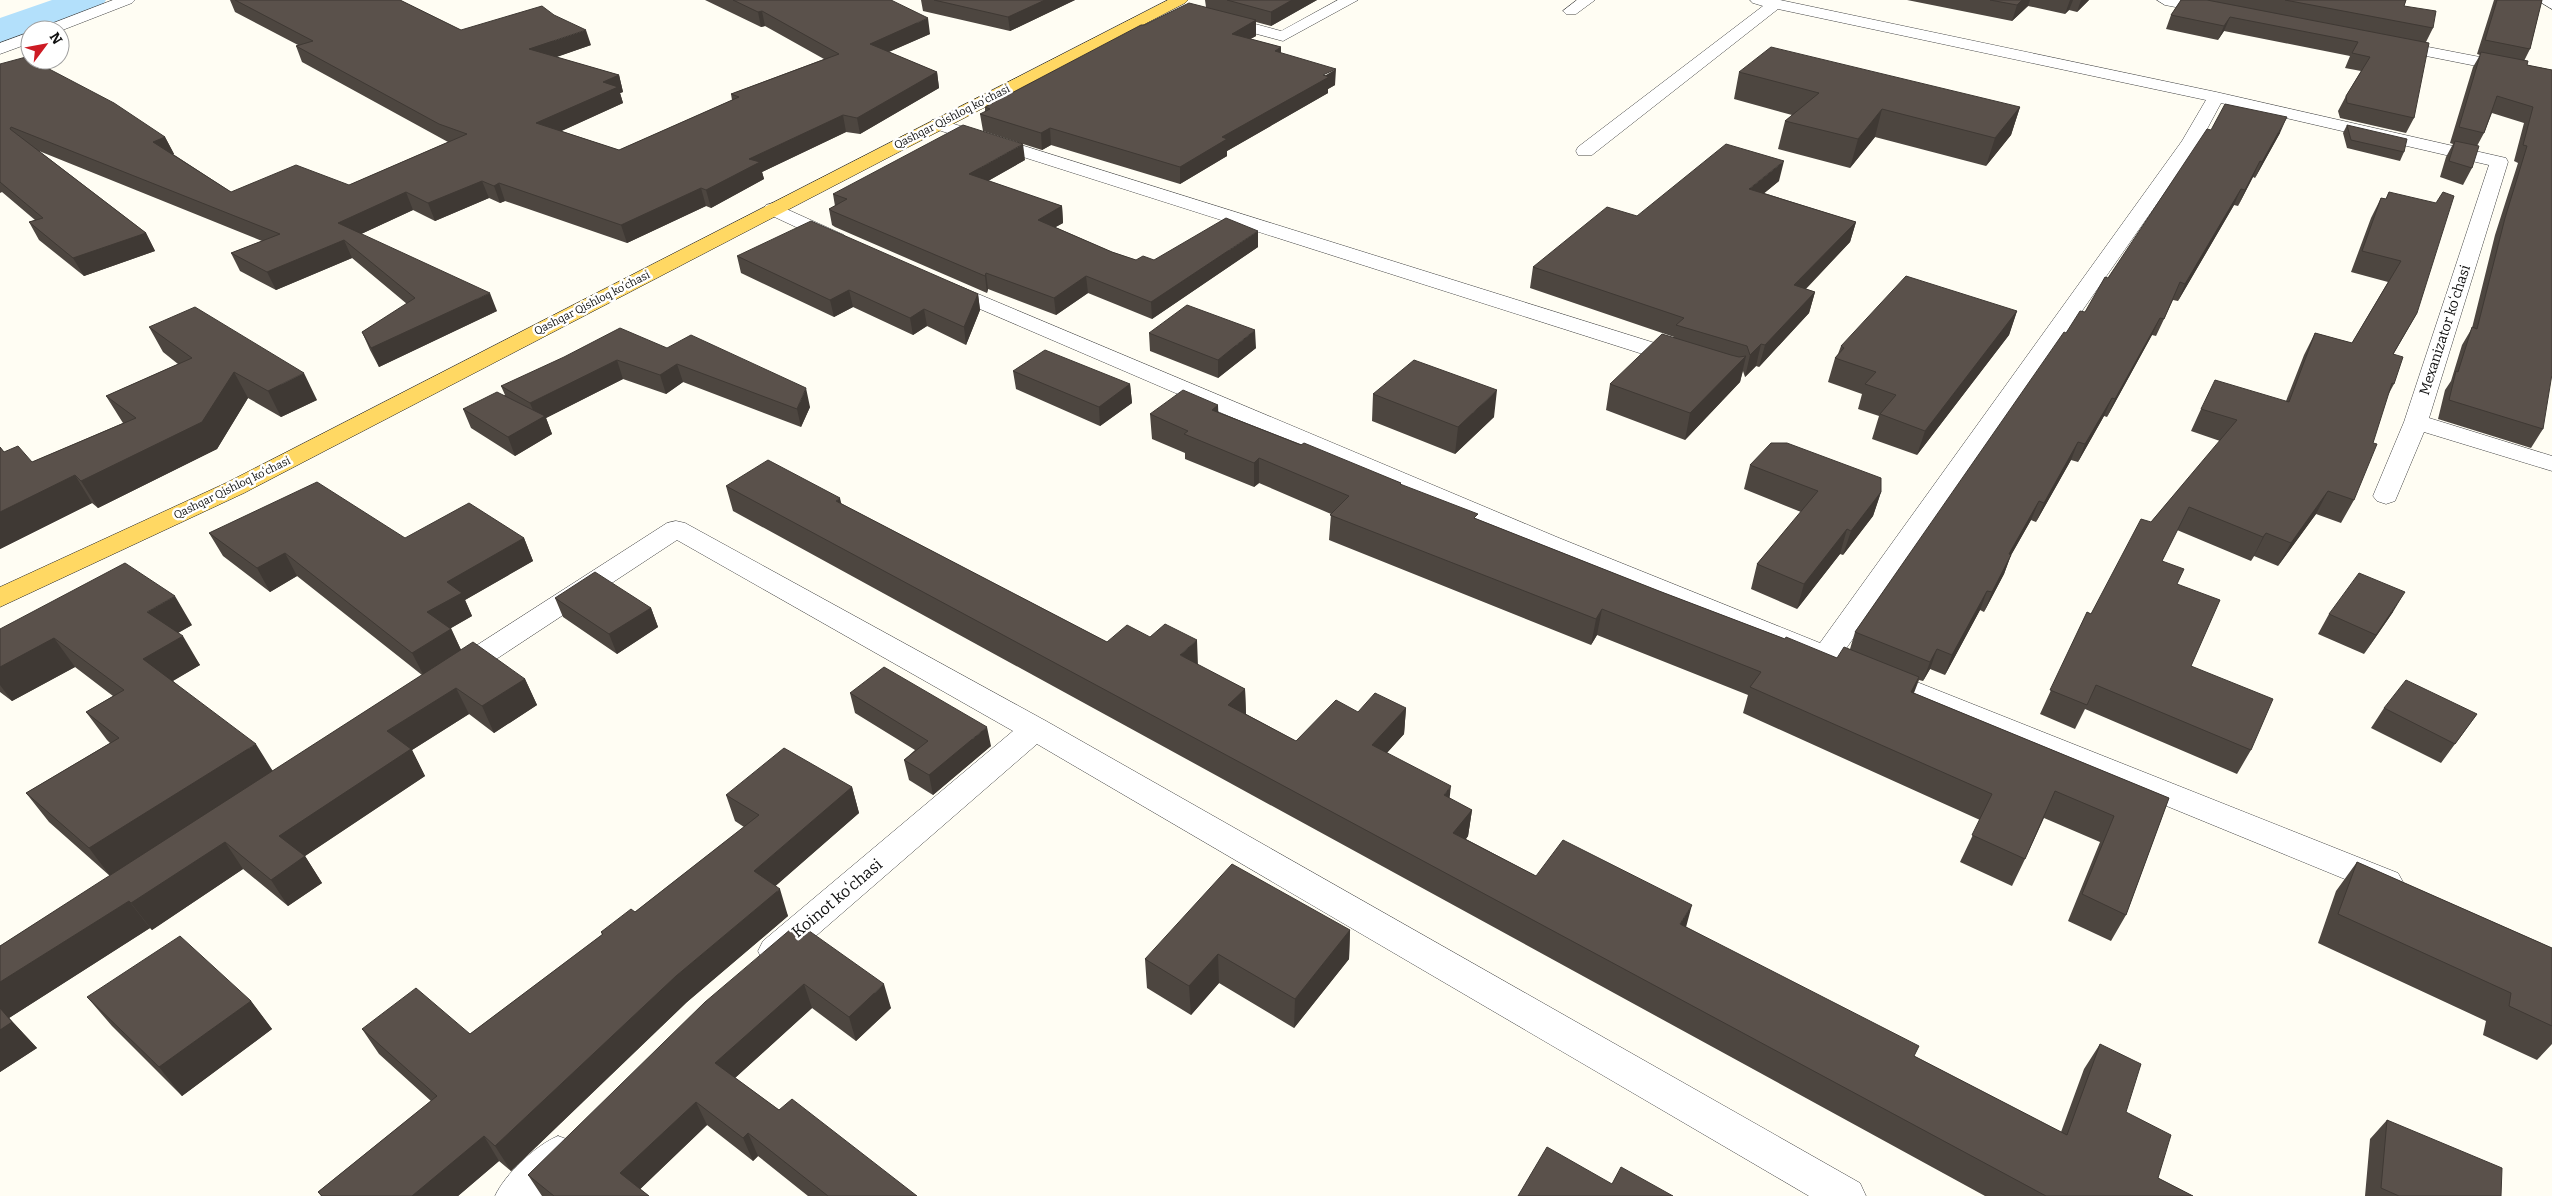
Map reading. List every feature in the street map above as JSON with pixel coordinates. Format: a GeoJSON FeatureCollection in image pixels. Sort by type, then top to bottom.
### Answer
{"type":"FeatureCollection","features":[{"type":"Feature","properties":{"kind":"main road","name":"Qashqar Qishloq koʻchasi"},"geometry":{"type":"LineString","coordinates":[[0,598],[235,488],[938,124],[1179,5]]}},
{"type":"Feature","properties":{"kind":"street"},"geometry":{"type":"LineString","coordinates":[[70,22],[127,0]]}},
{"type":"Feature","properties":{"kind":"street"},"geometry":{"type":"LineString","coordinates":[[1207,16],[1283,36],[1350,0]]}},
{"type":"Feature","properties":{"kind":"street"},"geometry":{"type":"LineString","coordinates":[[1571,11],[1587,0]]}},
{"type":"Feature","properties":{"kind":"street"},"geometry":{"type":"LineString","coordinates":[[1758,0],[2216,97],[2191,142],[1826,656]]}},
{"type":"Feature","properties":{"kind":"street"},"geometry":{"type":"LineString","coordinates":[[2165,0],[2232,13]]}},
{"type":"Feature","properties":{"kind":"street"},"geometry":{"type":"LineString","coordinates":[[2545,0],[2552,4]]}},
{"type":"Feature","properties":{"kind":"street"},"geometry":{"type":"LineString","coordinates":[[1585,151],[1775,4]]}},
{"type":"Feature","properties":{"kind":"street"},"geometry":{"type":"LineString","coordinates":[[0,49],[20,41]]}},
{"type":"Feature","properties":{"kind":"street"},"geometry":{"type":"LineString","coordinates":[[2376,42],[2550,71]]}},
{"type":"Feature","properties":{"kind":"street","name":"Mexanizator koʻchasi"},"geometry":{"type":"LineString","coordinates":[[2216,97],[2499,162],[2416,422],[2386,496]]}},
{"type":"Feature","properties":{"kind":"street"},"geometry":{"type":"LineString","coordinates":[[938,124],[1705,366]]}},
{"type":"Feature","properties":{"kind":"street"},"geometry":{"type":"LineString","coordinates":[[773,210],[863,250]]}},
{"type":"Feature","properties":{"kind":"street"},"geometry":{"type":"LineString","coordinates":[[927,279],[1550,544],[2405,890]]}},
{"type":"Feature","properties":{"kind":"street"},"geometry":{"type":"LineString","coordinates":[[2416,422],[2552,464]]}},
{"type":"Feature","properties":{"kind":"street"},"geometry":{"type":"LineString","coordinates":[[434,686],[676,529],[1035,729],[1846,1196]]}},
{"type":"Feature","properties":{"kind":"street","name":"Koinot koʻchasi"},"geometry":{"type":"LineString","coordinates":[[754,969],[1035,729]]}},
{"type":"Feature","properties":{"kind":"street"},"geometry":{"type":"LineString","coordinates":[[515,1196],[577,1135]]}},
{"type":"Feature","properties":{"kind":"building"},"geometry":{"type":"Polygon","coordinates":[[[235,0],[400,0],[461,30],[542,6],[554,15],[586,30],[529,49],[619,75],[603,82],[618,87],[536,123],[619,150],[739,97],[731,94],[839,54],[762,11],[758,12],[733,0],[891,0],[928,18],[870,44],[937,72],[857,118],[843,115],[749,159],[760,162],[706,190],[701,188],[621,225],[499,183],[494,186],[482,181],[428,203],[406,192],[338,223],[490,293],[371,348],[362,332],[415,298],[344,240],[267,272],[231,253],[280,234],[11,127],[10,129],[146,233],[73,258],[29,222],[43,218],[0,182],[0,64],[20,59],[20,70],[51,70],[114,103],[165,137],[153,142],[231,192],[296,165],[349,185],[467,134],[439,124],[296,46],[313,41],[235,0]]]}},
{"type":"Feature","properties":{"kind":"building"},"geometry":{"type":"Polygon","coordinates":[[[934,0],[1045,0],[1008,17],[934,0]]]}},
{"type":"Feature","properties":{"kind":"building"},"geometry":{"type":"Polygon","coordinates":[[[1227,0],[1292,0],[1271,12],[1227,0]]]}},
{"type":"Feature","properties":{"kind":"building"},"geometry":{"type":"Polygon","coordinates":[[[1990,0],[2022,0],[2017,5],[1990,0]]]}},
{"type":"Feature","properties":{"kind":"building"},"geometry":{"type":"Polygon","coordinates":[[[2181,0],[2207,0],[2429,43],[2414,118],[2347,103],[2346,96],[2370,57],[2352,53],[2358,42],[2230,17],[2224,26],[2171,15],[2181,0]]]}},
{"type":"Feature","properties":{"kind":"building"},"geometry":{"type":"Polygon","coordinates":[[[2285,0],[2406,0],[2404,6],[2436,11],[2433,28],[2285,0]]]}},
{"type":"Feature","properties":{"kind":"building"},"geometry":{"type":"Polygon","coordinates":[[[2497,0],[2542,0],[2530,49],[2485,40],[2497,0]]]}},
{"type":"Feature","properties":{"kind":"building"},"geometry":{"type":"Polygon","coordinates":[[[1189,3],[1256,20],[1232,34],[1281,47],[1275,51],[1336,69],[1323,75],[1329,77],[1222,137],[1227,139],[1180,167],[1050,128],[1041,133],[980,114],[990,109],[985,107],[1141,25],[1189,3]]]}},
{"type":"Feature","properties":{"kind":"building"},"geometry":{"type":"Polygon","coordinates":[[[1771,47],[2020,107],[1995,138],[1882,109],[1858,139],[1785,121],[1819,93],[1739,72],[1771,47]]]}},
{"type":"Feature","properties":{"kind":"building"},"geometry":{"type":"Polygon","coordinates":[[[2481,52],[2528,61],[2527,65],[2552,70],[2552,374],[2543,429],[2449,400],[2456,371],[2458,372],[2472,327],[2477,329],[2505,218],[2527,146],[2523,145],[2533,107],[2497,96],[2484,133],[2459,127],[2481,52]]]}},
{"type":"Feature","properties":{"kind":"building"},"geometry":{"type":"Polygon","coordinates":[[[2225,104],[2287,117],[2245,190],[2241,189],[2185,284],[2180,282],[2164,319],[2160,318],[2115,399],[2112,398],[2085,444],[2078,442],[2044,503],[2039,501],[2009,554],[2011,555],[1992,592],[1987,591],[1952,655],[1937,649],[1930,662],[1855,632],[2064,332],[2066,333],[2080,311],[2085,312],[2105,277],[2108,278],[2207,129],[2211,130],[2225,104]]]}},
{"type":"Feature","properties":{"kind":"building"},"geometry":{"type":"Polygon","coordinates":[[[963,125],[1023,144],[969,174],[1062,206],[1038,220],[1112,252],[1136,260],[1143,256],[1154,260],[1226,218],[1258,231],[1151,302],[1086,276],[1054,298],[986,273],[985,276],[829,209],[847,199],[833,194],[963,125]]]}},
{"type":"Feature","properties":{"kind":"building"},"geometry":{"type":"Polygon","coordinates":[[[2347,125],[2407,139],[2404,152],[2351,140],[2347,125]]]}},
{"type":"Feature","properties":{"kind":"building"},"geometry":{"type":"Polygon","coordinates":[[[2455,141],[2479,146],[2472,168],[2449,161],[2455,141]]]}},
{"type":"Feature","properties":{"kind":"building"},"geometry":{"type":"Polygon","coordinates":[[[1726,144],[1784,161],[1749,189],[1856,222],[1794,285],[1815,292],[1765,345],[1761,344],[1750,355],[1747,346],[1676,325],[1684,318],[1533,267],[1607,207],[1637,216],[1726,144]]]}},
{"type":"Feature","properties":{"kind":"building"},"geometry":{"type":"Polygon","coordinates":[[[2389,192],[2436,203],[2443,192],[2454,196],[2417,313],[2393,354],[2403,357],[2394,384],[2392,383],[2373,443],[2377,444],[2354,500],[2328,491],[2291,543],[2266,533],[2263,537],[2189,507],[2162,561],[2184,569],[2177,584],[2220,600],[2191,666],[2273,699],[2251,750],[2096,685],[2087,705],[2050,690],[2087,612],[2091,614],[2141,519],[2151,522],[2237,420],[2201,409],[2215,380],[2289,402],[2315,333],[2352,343],[2401,261],[2362,251],[2381,198],[2386,199],[2389,192]]]}},
{"type":"Feature","properties":{"kind":"building"},"geometry":{"type":"Polygon","coordinates":[[[811,221],[978,294],[964,327],[924,309],[910,318],[849,290],[830,300],[737,256],[811,221]]]}},
{"type":"Feature","properties":{"kind":"building"},"geometry":{"type":"Polygon","coordinates":[[[1906,276],[2017,311],[1925,431],[1880,414],[1896,395],[1865,384],[1876,372],[1835,358],[1844,348],[1841,346],[1906,276]]]}},
{"type":"Feature","properties":{"kind":"building"},"geometry":{"type":"Polygon","coordinates":[[[1187,305],[1255,330],[1218,360],[1149,333],[1187,305]]]}},
{"type":"Feature","properties":{"kind":"building"},"geometry":{"type":"Polygon","coordinates":[[[195,307],[304,373],[268,391],[234,372],[202,422],[81,481],[75,475],[0,512],[0,447],[4,452],[18,446],[32,462],[136,418],[106,396],[192,358],[149,327],[195,307]]]}},
{"type":"Feature","properties":{"kind":"building"},"geometry":{"type":"Polygon","coordinates":[[[620,328],[667,348],[691,335],[806,388],[797,409],[677,364],[660,375],[617,360],[530,403],[501,386],[564,357],[620,328]]]}},
{"type":"Feature","properties":{"kind":"building"},"geometry":{"type":"Polygon","coordinates":[[[1662,334],[1731,355],[1746,356],[1690,413],[1610,384],[1662,334]]]}},
{"type":"Feature","properties":{"kind":"building"},"geometry":{"type":"Polygon","coordinates":[[[1045,350],[1130,384],[1099,407],[1013,371],[1045,350]]]}},
{"type":"Feature","properties":{"kind":"building"},"geometry":{"type":"Polygon","coordinates":[[[1414,360],[1497,390],[1458,427],[1373,394],[1414,360]]]}},
{"type":"Feature","properties":{"kind":"building"},"geometry":{"type":"Polygon","coordinates":[[[1183,390],[1218,405],[1212,410],[1301,445],[1304,443],[1400,484],[1478,514],[1474,518],[1659,591],[1785,639],[1786,637],[1837,658],[1844,647],[1919,677],[1911,692],[2169,798],[2126,915],[2082,894],[2114,816],[2055,791],[2025,859],[1972,835],[1992,794],[1750,687],[1761,672],[1602,609],[1596,619],[1330,515],[1349,496],[1259,458],[1254,463],[1184,434],[1188,431],[1150,414],[1183,390]]]}},
{"type":"Feature","properties":{"kind":"building"},"geometry":{"type":"Polygon","coordinates":[[[497,392],[545,416],[508,437],[463,409],[497,392]]]}},
{"type":"Feature","properties":{"kind":"building"},"geometry":{"type":"Polygon","coordinates":[[[1771,443],[1787,443],[1881,478],[1881,492],[1851,531],[1847,529],[1804,584],[1757,564],[1818,491],[1750,465],[1771,443]]]}},
{"type":"Feature","properties":{"kind":"building"},"geometry":{"type":"Polygon","coordinates":[[[768,460],[840,498],[836,501],[1107,642],[1127,625],[1150,637],[1165,624],[1197,640],[1180,655],[1245,689],[1228,705],[1296,741],[1336,700],[1358,712],[1375,693],[1406,708],[1372,745],[1451,786],[1444,795],[1472,810],[1453,833],[1536,876],[1563,840],[1692,905],[1680,924],[1919,1046],[1914,1056],[2067,1135],[2100,1044],[2141,1064],[2126,1112],[2171,1135],[2158,1178],[2193,1196],[2046,1196],[726,486],[768,460]]]}},
{"type":"Feature","properties":{"kind":"building"},"geometry":{"type":"Polygon","coordinates":[[[317,482],[405,538],[469,503],[524,538],[447,582],[462,593],[427,612],[451,629],[412,653],[285,553],[257,568],[209,533],[317,482]]]}},
{"type":"Feature","properties":{"kind":"building"},"geometry":{"type":"Polygon","coordinates":[[[125,563],[175,596],[147,612],[183,636],[143,659],[256,744],[89,848],[26,793],[119,738],[86,712],[124,690],[54,638],[0,667],[0,629],[125,563]]]}},
{"type":"Feature","properties":{"kind":"building"},"geometry":{"type":"Polygon","coordinates":[[[595,572],[651,608],[609,634],[555,598],[595,572]]]}},
{"type":"Feature","properties":{"kind":"building"},"geometry":{"type":"Polygon","coordinates":[[[2359,573],[2405,592],[2376,635],[2329,614],[2359,573]]]}},
{"type":"Feature","properties":{"kind":"building"},"geometry":{"type":"Polygon","coordinates":[[[473,642],[525,679],[482,706],[456,688],[387,731],[411,749],[279,836],[305,856],[271,880],[225,842],[131,903],[129,901],[0,982],[0,946],[473,642]]]}},
{"type":"Feature","properties":{"kind":"building"},"geometry":{"type":"Polygon","coordinates":[[[884,667],[987,727],[929,775],[904,760],[928,741],[850,693],[884,667]]]}},
{"type":"Feature","properties":{"kind":"building"},"geometry":{"type":"Polygon","coordinates":[[[2406,680],[2477,714],[2455,744],[2384,708],[2406,680]]]}},
{"type":"Feature","properties":{"kind":"building"},"geometry":{"type":"Polygon","coordinates":[[[784,748],[852,787],[754,871],[780,889],[676,976],[495,1146],[484,1136],[412,1196],[322,1196],[318,1192],[437,1096],[362,1029],[416,988],[470,1034],[603,934],[601,932],[631,909],[635,912],[759,815],[726,795],[784,748]]]}},
{"type":"Feature","properties":{"kind":"building"},"geometry":{"type":"Polygon","coordinates":[[[2357,862],[2552,948],[2552,1026],[2509,1006],[2511,993],[2338,914],[2357,862]]]}},
{"type":"Feature","properties":{"kind":"building"},"geometry":{"type":"Polygon","coordinates":[[[1232,864],[1350,930],[1295,999],[1218,954],[1189,986],[1145,959],[1232,864]]]}},
{"type":"Feature","properties":{"kind":"building"},"geometry":{"type":"Polygon","coordinates":[[[798,923],[884,984],[849,1017],[804,984],[715,1063],[779,1110],[792,1099],[917,1196],[828,1196],[748,1133],[743,1138],[696,1102],[620,1173],[649,1196],[554,1196],[528,1175],[705,1002],[798,923]]]}},
{"type":"Feature","properties":{"kind":"building"},"geometry":{"type":"Polygon","coordinates":[[[180,936],[251,1001],[159,1067],[87,997],[180,936]]]}},
{"type":"Feature","properties":{"kind":"building"},"geometry":{"type":"Polygon","coordinates":[[[0,1008],[12,1022],[0,1030],[0,1008]]]}},
{"type":"Feature","properties":{"kind":"building"},"geometry":{"type":"Polygon","coordinates":[[[2387,1120],[2502,1168],[2501,1196],[2399,1196],[2381,1188],[2387,1120]]]}},
{"type":"Feature","properties":{"kind":"building"},"geometry":{"type":"Polygon","coordinates":[[[1547,1147],[1612,1184],[1621,1167],[1673,1196],[1518,1196],[1547,1147]]]}},
{"type":"Feature","properties":{"kind":"waterway"},"geometry":{"type":"LineString","coordinates":[[0,31],[88,0]]}}]}
